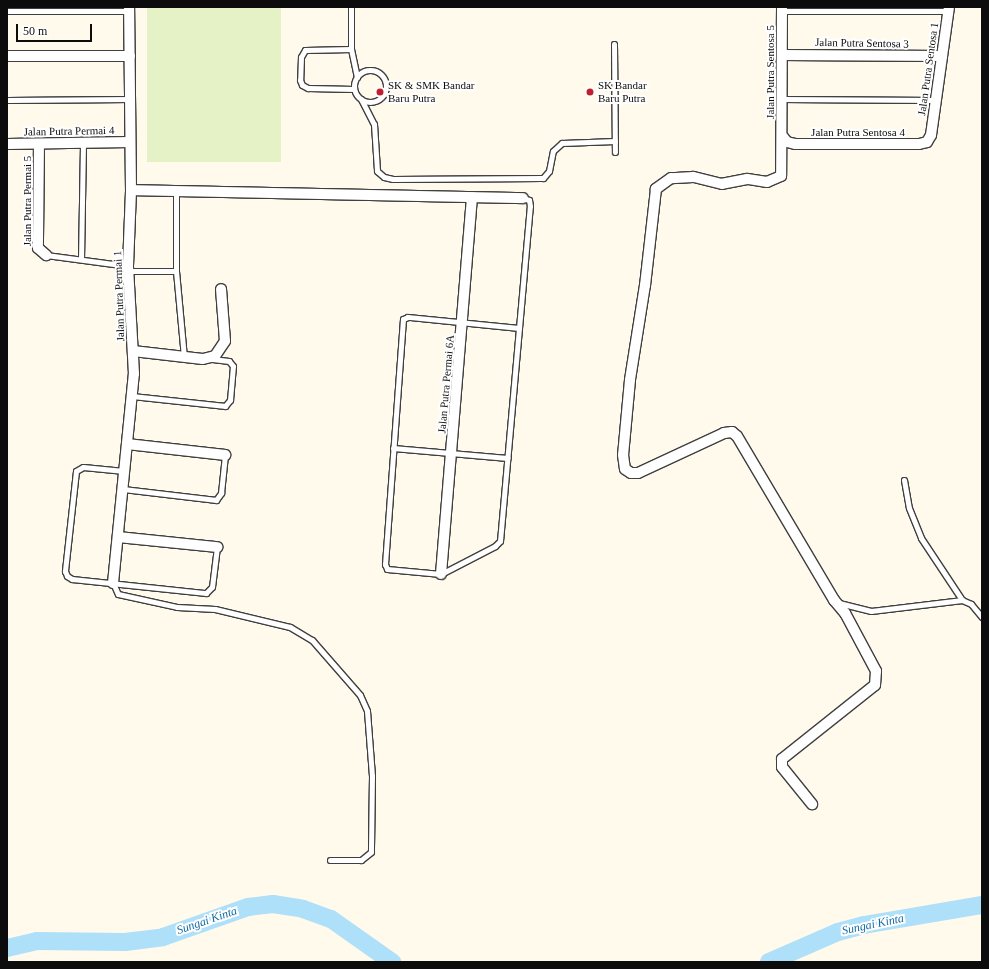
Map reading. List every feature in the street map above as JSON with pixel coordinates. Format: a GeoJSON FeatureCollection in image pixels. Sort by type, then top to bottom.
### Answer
{"type":"FeatureCollection","features":[{"type":"Feature","properties":{"kind":"street","name":"Jalan Putra Permai 1"},"geometry":{"type":"LineString","coordinates":[[113,583],[132,396],[133,351],[128,269],[131,190],[129,9]]}},
{"type":"Feature","properties":{"kind":"street","name":"Jalan Putra Sentosa 5"},"geometry":{"type":"LineString","coordinates":[[782,9],[782,173],[776,180],[762,182],[747,179],[722,184],[694,177],[671,178],[656,189],[645,285],[630,380],[623,464],[627,471],[638,473],[724,433],[734,433],[838,603]]}},
{"type":"Feature","properties":{"kind":"street","name":"Jalan Putra Sentosa 1"},"geometry":{"type":"LineString","coordinates":[[931,135],[949,9]]}},
{"type":"Feature","properties":{"kind":"street","name":"Jalan Putra Sentosa 3"},"geometry":{"type":"LineString","coordinates":[[782,55],[942,56]]}},
{"type":"Feature","properties":{"kind":"street"},"geometry":{"type":"LineString","coordinates":[[7,56],[130,56]]}},
{"type":"Feature","properties":{"kind":"street","name":"Jalan Putra Sentosa 4"},"geometry":{"type":"LineString","coordinates":[[782,137],[787,142],[795,144],[919,144],[927,142],[931,135]]}},
{"type":"Feature","properties":{"kind":"street","name":"Jalan Putra Permai 4"},"geometry":{"type":"LineString","coordinates":[[7,144],[130,142]]}},
{"type":"Feature","properties":{"kind":"street","name":"Jalan Putra Permai 5"},"geometry":{"type":"LineString","coordinates":[[39,144],[38,248],[46,254]]}},
{"type":"Feature","properties":{"kind":"street"},"geometry":{"type":"LineString","coordinates":[[131,190],[523,198]]}},
{"type":"Feature","properties":{"kind":"street","name":"Jalan Putra Permai 6A"},"geometry":{"type":"LineString","coordinates":[[441,574],[464,322],[472,197]]}},
{"type":"Feature","properties":{"kind":"street"},"geometry":{"type":"LineString","coordinates":[[133,351],[184,357],[212,357],[225,341],[221,289]]}},
{"type":"Feature","properties":{"kind":"street"},"geometry":{"type":"LineString","coordinates":[[127,444],[225,455]]}},
{"type":"Feature","properties":{"kind":"street"},"geometry":{"type":"LineString","coordinates":[[118,537],[216,547]]}},
{"type":"Feature","properties":{"kind":"street"},"geometry":{"type":"LineString","coordinates":[[812,804],[782,767],[782,759],[872,688],[877,680],[876,671],[838,603]]}},
{"type":"Feature","properties":{"kind":"lane"},"geometry":{"type":"LineString","coordinates":[[351,7],[351,49],[357,77],[354,89],[374,124],[377,171],[384,177],[393,179],[543,178],[548,175],[553,151],[562,143],[615,141]]}},
{"type":"Feature","properties":{"kind":"lane"},"geometry":{"type":"LineString","coordinates":[[7,11],[129,9]]}},
{"type":"Feature","properties":{"kind":"lane"},"geometry":{"type":"LineString","coordinates":[[782,9],[949,9]]}},
{"type":"Feature","properties":{"kind":"lane"},"geometry":{"type":"LineString","coordinates":[[614,44],[615,152]]}},
{"type":"Feature","properties":{"kind":"lane"},"geometry":{"type":"LineString","coordinates":[[351,49],[305,50],[301,57],[300,80],[302,85],[308,88],[354,89]]}},
{"type":"Feature","properties":{"kind":"lane"},"geometry":{"type":"LineString","coordinates":[[357,77],[366,71],[373,71],[382,76],[386,82],[385,92],[378,100],[368,102],[361,99]]}},
{"type":"Feature","properties":{"kind":"lane"},"geometry":{"type":"LineString","coordinates":[[7,100],[130,99]]}},
{"type":"Feature","properties":{"kind":"lane"},"geometry":{"type":"LineString","coordinates":[[782,99],[936,100]]}},
{"type":"Feature","properties":{"kind":"lane"},"geometry":{"type":"LineString","coordinates":[[81,259],[83,143]]}},
{"type":"Feature","properties":{"kind":"lane"},"geometry":{"type":"LineString","coordinates":[[176,191],[176,271],[184,357]]}},
{"type":"Feature","properties":{"kind":"lane"},"geometry":{"type":"LineString","coordinates":[[519,328],[464,322],[403,319],[386,567],[390,570],[441,574],[495,546],[500,541],[530,206],[529,200],[523,198]]}},
{"type":"Feature","properties":{"kind":"lane"},"geometry":{"type":"LineString","coordinates":[[46,254],[81,259],[128,269],[176,271]]}},
{"type":"Feature","properties":{"kind":"lane"},"geometry":{"type":"LineString","coordinates":[[132,396],[225,406],[230,400],[232,366],[226,360],[212,357]]}},
{"type":"Feature","properties":{"kind":"lane"},"geometry":{"type":"LineString","coordinates":[[394,448],[508,458]]}},
{"type":"Feature","properties":{"kind":"lane"},"geometry":{"type":"LineString","coordinates":[[123,489],[216,500],[221,493],[225,455]]}},
{"type":"Feature","properties":{"kind":"lane"},"geometry":{"type":"LineString","coordinates":[[124,471],[83,467],[77,469],[75,474],[66,574],[72,579],[206,593],[212,587],[216,547]]}},
{"type":"Feature","properties":{"kind":"lane"},"geometry":{"type":"LineString","coordinates":[[904,480],[909,508],[921,538],[962,600]]}},
{"type":"Feature","properties":{"kind":"lane"},"geometry":{"type":"LineString","coordinates":[[113,583],[118,594],[184,608],[215,609],[290,627],[312,640],[360,695],[367,711],[372,776],[371,852],[361,860],[330,860]]}},
{"type":"Feature","properties":{"kind":"lane"},"geometry":{"type":"LineString","coordinates":[[838,603],[871,611],[962,600],[971,604],[982,617]]}},
{"type":"Feature","properties":{"kind":"green space"},"geometry":{"type":"Polygon","coordinates":[[[147,7],[281,7],[281,162],[147,162],[147,7]]]}},
{"type":"Feature","properties":{"kind":"waterway","name":"Sungai Kinta"},"geometry":{"type":"LineString","coordinates":[[7,948],[37,941],[125,942],[163,937],[248,907],[273,904],[303,909],[331,919],[392,962]]}},
{"type":"Feature","properties":{"kind":"waterway","name":"Sungai Kinta"},"geometry":{"type":"LineString","coordinates":[[769,962],[838,932],[864,925],[982,905]]}},
{"type":"Feature","properties":{"kind":"place","name":"SK & SMK Bandar Baru Putra"},"geometry":{"type":"Point","coordinates":[380,92]}},
{"type":"Feature","properties":{"kind":"place","name":"SK Bandar Baru Putra"},"geometry":{"type":"Point","coordinates":[590,92]}}]}
